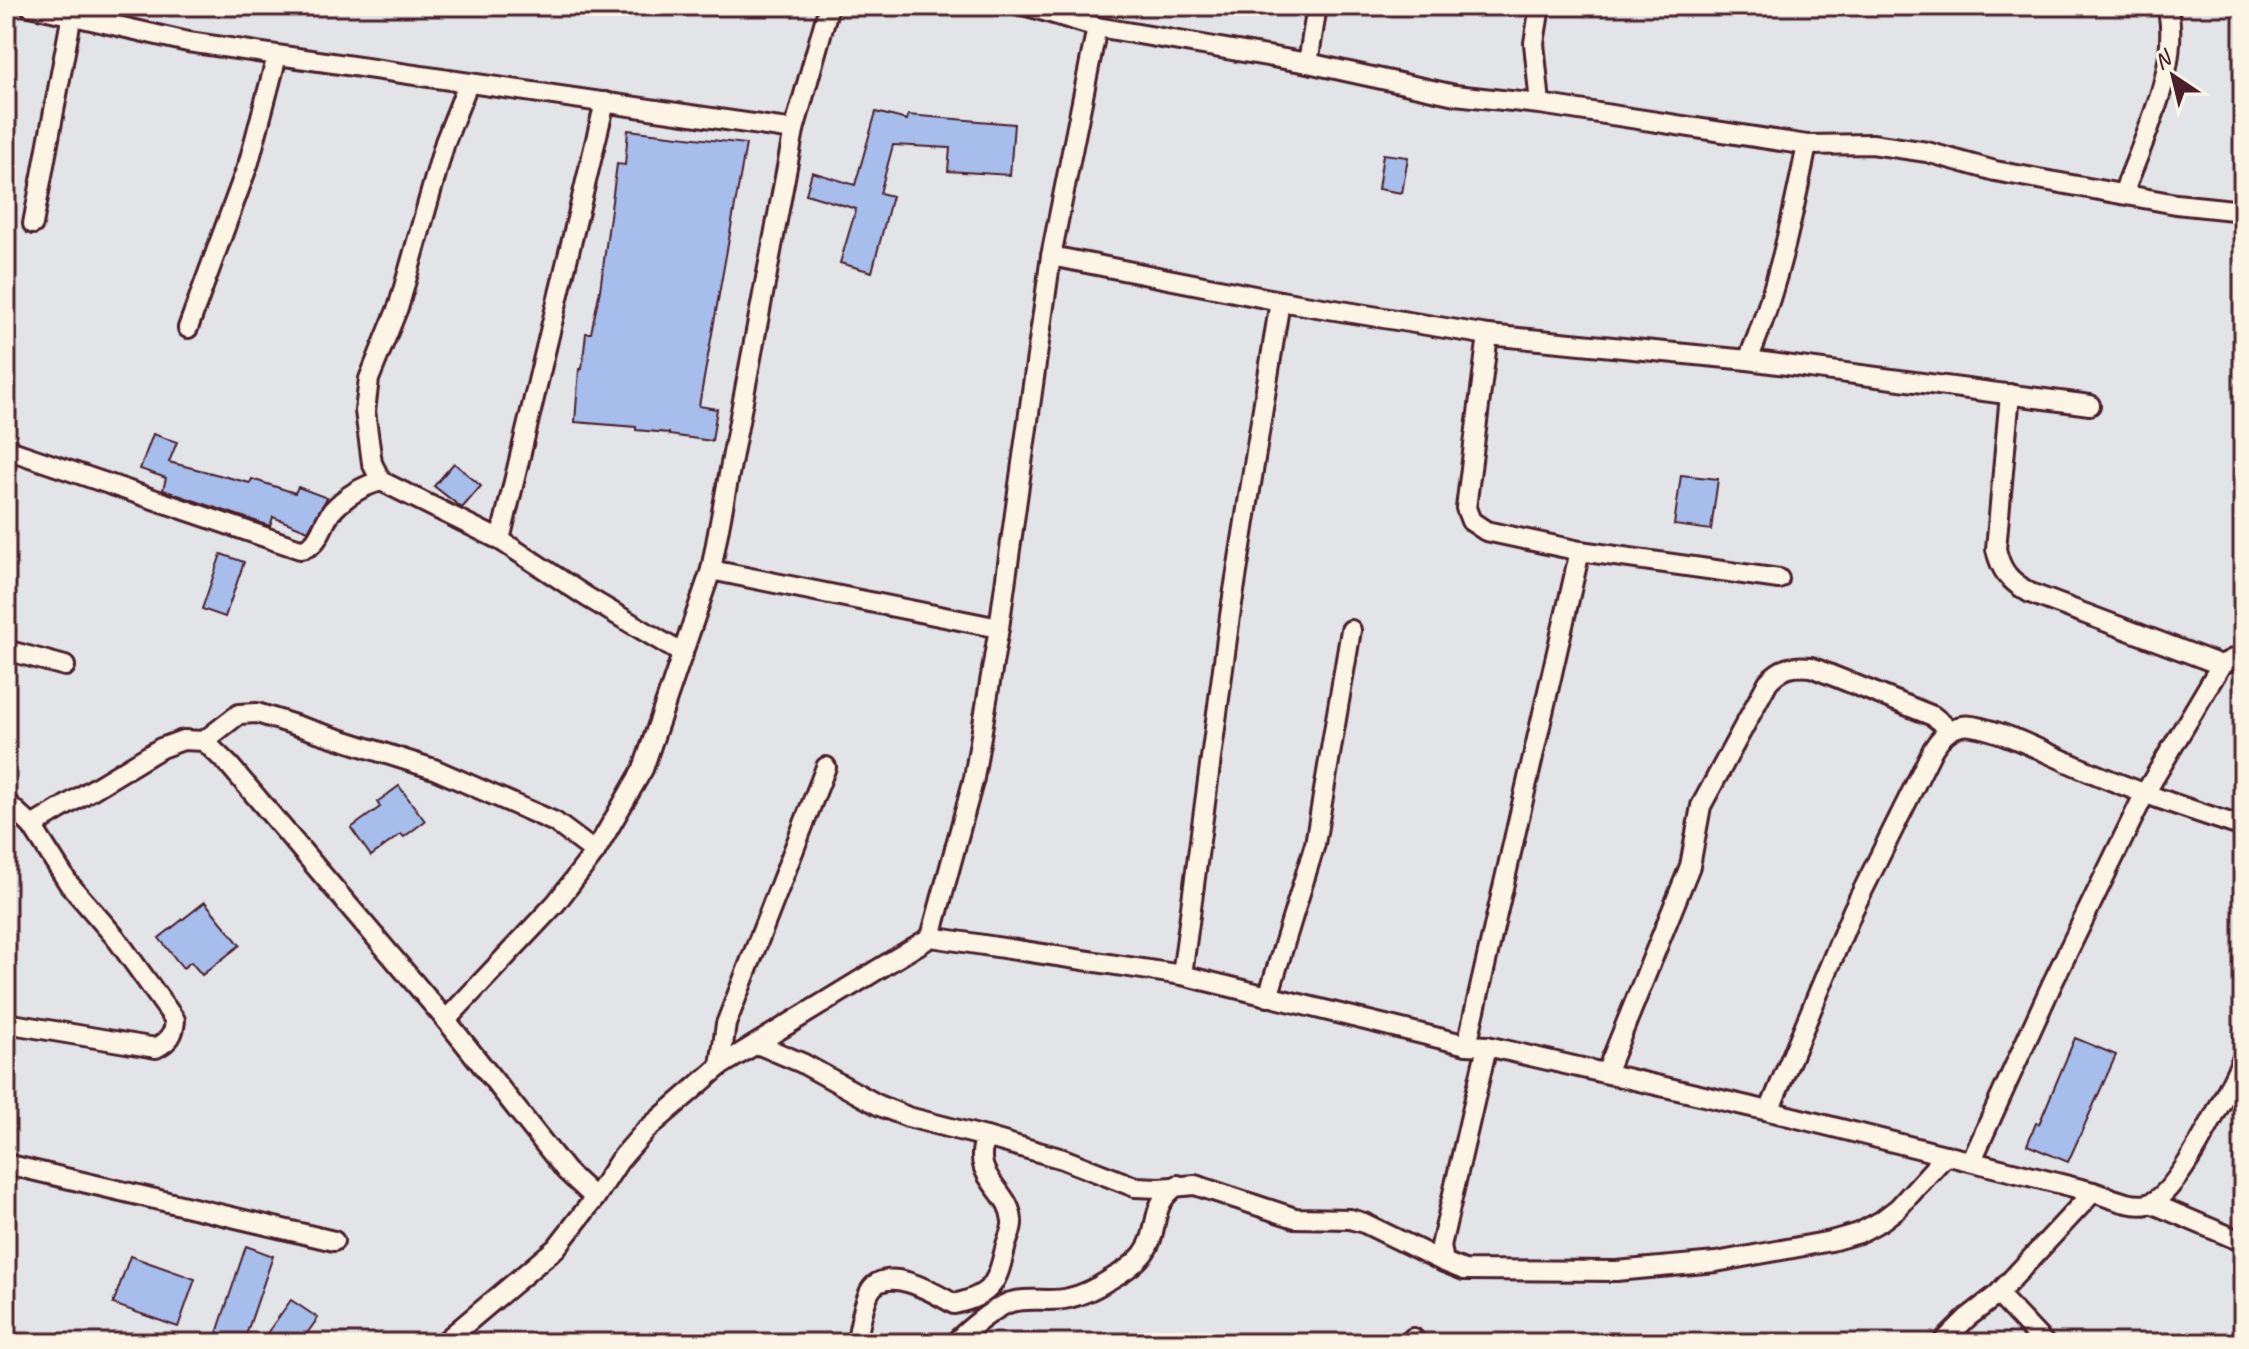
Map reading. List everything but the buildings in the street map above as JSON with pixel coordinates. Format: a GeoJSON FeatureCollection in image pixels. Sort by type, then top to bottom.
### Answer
{"type":"FeatureCollection","features":[{"type":"Feature","properties":{"kind":"street"},"geometry":{"type":"LineString","coordinates":[[30,6],[188,42],[794,130]]}},
{"type":"Feature","properties":{"kind":"street"},"geometry":{"type":"LineString","coordinates":[[446,1020],[556,903],[595,852],[643,769],[711,570],[794,130],[829,6]]}},
{"type":"Feature","properties":{"kind":"street"},"geometry":{"type":"LineString","coordinates":[[1027,6],[1097,27],[1308,63],[1455,95],[1540,104],[1807,145],[1872,144],[1927,152],[1995,171],[2176,204],[2243,211]]}},
{"type":"Feature","properties":{"kind":"street"},"geometry":{"type":"LineString","coordinates":[[1308,63],[1317,6]]}},
{"type":"Feature","properties":{"kind":"street"},"geometry":{"type":"LineString","coordinates":[[1540,6],[1534,43],[1540,104]]}},
{"type":"Feature","properties":{"kind":"street"},"geometry":{"type":"LineString","coordinates":[[2123,194],[2165,78],[2169,46],[2167,6]]}},
{"type":"Feature","properties":{"kind":"street"},"geometry":{"type":"LineString","coordinates":[[33,224],[72,14]]}},
{"type":"Feature","properties":{"kind":"street"},"geometry":{"type":"LineString","coordinates":[[931,937],[974,778],[999,628],[1051,256],[1097,27]]}},
{"type":"Feature","properties":{"kind":"street"},"geometry":{"type":"LineString","coordinates":[[188,328],[249,162],[277,56]]}},
{"type":"Feature","properties":{"kind":"street"},"geometry":{"type":"LineString","coordinates":[[468,84],[445,142],[399,305],[369,379],[365,411],[372,463],[381,481],[500,540],[683,654]]}},
{"type":"Feature","properties":{"kind":"street"},"geometry":{"type":"LineString","coordinates":[[500,540],[605,102]]}},
{"type":"Feature","properties":{"kind":"street"},"geometry":{"type":"LineString","coordinates":[[1748,360],[1782,264],[1807,145]]}},
{"type":"Feature","properties":{"kind":"street"},"geometry":{"type":"LineString","coordinates":[[1051,256],[1280,301],[1488,335],[1748,360],[2090,405]]}},
{"type":"Feature","properties":{"kind":"street"},"geometry":{"type":"LineString","coordinates":[[1182,975],[1230,616],[1280,301]]}},
{"type":"Feature","properties":{"kind":"street"},"geometry":{"type":"LineString","coordinates":[[1488,335],[1466,508],[1471,521],[1486,531],[1580,551],[1779,579]]}},
{"type":"Feature","properties":{"kind":"street"},"geometry":{"type":"LineString","coordinates":[[2010,394],[1996,549],[2008,580],[2030,593],[2221,665]]}},
{"type":"Feature","properties":{"kind":"street"},"geometry":{"type":"LineString","coordinates":[[6,449],[300,549],[315,543],[330,513],[352,493],[381,481]]}},
{"type":"Feature","properties":{"kind":"street"},"geometry":{"type":"LineString","coordinates":[[1467,1045],[1580,551]]}},
{"type":"Feature","properties":{"kind":"street"},"geometry":{"type":"LineString","coordinates":[[711,570],[999,628]]}},
{"type":"Feature","properties":{"kind":"street"},"geometry":{"type":"LineString","coordinates":[[1268,997],[1315,844],[1351,630]]}},
{"type":"Feature","properties":{"kind":"street"},"geometry":{"type":"LineString","coordinates":[[6,650],[65,666]]}},
{"type":"Feature","properties":{"kind":"street"},"geometry":{"type":"LineString","coordinates":[[1972,1160],[2052,984],[2144,795],[2221,665],[2243,654]]}},
{"type":"Feature","properties":{"kind":"street"},"geometry":{"type":"LineString","coordinates":[[1606,1073],[1690,866],[1701,806],[1776,672],[1796,665],[1811,667],[1933,716],[1950,730]]}},
{"type":"Feature","properties":{"kind":"street"},"geometry":{"type":"LineString","coordinates":[[32,826],[161,748],[183,740],[204,741],[239,714],[257,713],[445,774],[555,822],[595,852]]}},
{"type":"Feature","properties":{"kind":"street"},"geometry":{"type":"LineString","coordinates":[[1769,1111],[1853,910],[1933,749],[1950,730],[1973,726],[2144,795],[2243,827]]}},
{"type":"Feature","properties":{"kind":"street"},"geometry":{"type":"LineString","coordinates":[[204,741],[230,766],[446,1020],[566,1171],[595,1198]]}},
{"type":"Feature","properties":{"kind":"street"},"geometry":{"type":"LineString","coordinates":[[720,1066],[726,1024],[826,767]]}},
{"type":"Feature","properties":{"kind":"street"},"geometry":{"type":"LineString","coordinates":[[6,802],[32,826],[69,884],[116,938],[175,1020],[174,1031],[168,1041],[156,1048],[6,1023]]}},
{"type":"Feature","properties":{"kind":"street"},"geometry":{"type":"LineString","coordinates":[[443,1343],[556,1248],[619,1161],[645,1131],[720,1066],[931,937],[1182,975],[1467,1045],[1487,1046],[1769,1111],[1881,1141],[1972,1160],[2139,1205],[2151,1203],[2164,1195],[2212,1122],[2243,1058]]}},
{"type":"Feature","properties":{"kind":"street"},"geometry":{"type":"LineString","coordinates":[[757,1044],[802,1063],[880,1106],[908,1117],[1063,1159],[1135,1187],[1195,1185],[1295,1218],[1350,1219],[1464,1270],[1616,1271],[1716,1262],[1793,1249],[1859,1233],[1881,1221],[1898,1208],[1946,1155]]}},
{"type":"Feature","properties":{"kind":"street"},"geometry":{"type":"LineString","coordinates":[[1444,1262],[1441,1246],[1487,1046]]}},
{"type":"Feature","properties":{"kind":"street"},"geometry":{"type":"LineString","coordinates":[[856,1343],[869,1291],[881,1281],[896,1279],[932,1291],[954,1304],[977,1299],[998,1278],[1012,1221],[1005,1203],[989,1181],[980,1152],[986,1137]]}},
{"type":"Feature","properties":{"kind":"street"},"geometry":{"type":"LineString","coordinates":[[6,1164],[334,1241]]}},
{"type":"Feature","properties":{"kind":"street"},"geometry":{"type":"LineString","coordinates":[[954,1343],[974,1325],[1010,1302],[1069,1298],[1107,1281],[1142,1255],[1151,1238],[1159,1203],[1166,1193],[1178,1185]]}},
{"type":"Feature","properties":{"kind":"street"},"geometry":{"type":"LineString","coordinates":[[1942,1343],[1998,1294],[2093,1192]]}},
{"type":"Feature","properties":{"kind":"street"},"geometry":{"type":"LineString","coordinates":[[2151,1203],[2243,1242]]}},
{"type":"Feature","properties":{"kind":"street"},"geometry":{"type":"LineString","coordinates":[[1998,1294],[2044,1343]]}}]}
